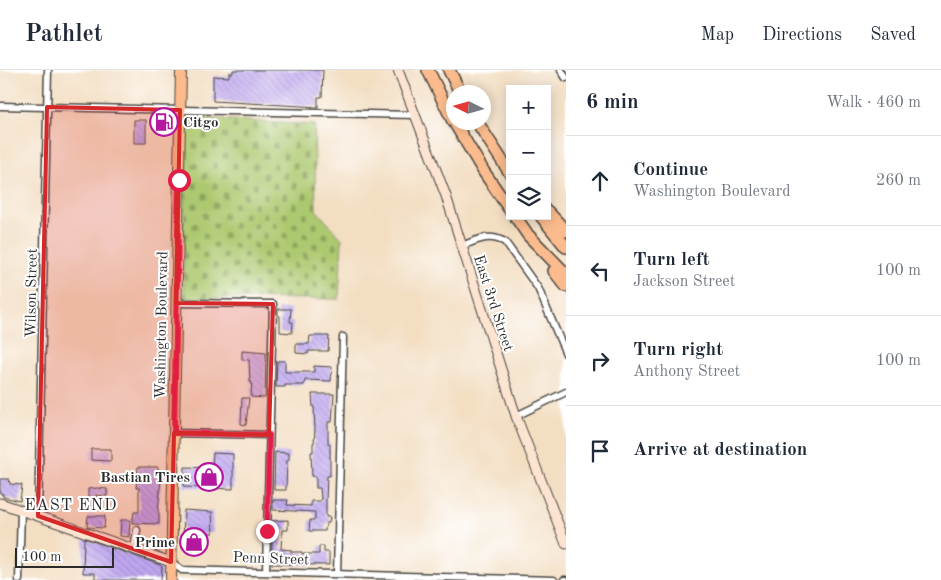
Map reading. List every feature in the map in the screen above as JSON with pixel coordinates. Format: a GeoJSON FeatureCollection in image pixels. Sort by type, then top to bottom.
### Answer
{"type":"FeatureCollection","features":[{"type":"Feature","properties":{"kind":"highway"},"geometry":{"type":"LineString","coordinates":[[428,70],[446,106]]}},
{"type":"Feature","properties":{"kind":"highway"},"geometry":{"type":"LineString","coordinates":[[459,130],[506,204]]}},
{"type":"Feature","properties":{"kind":"highway"},"geometry":{"type":"LineString","coordinates":[[482,130],[506,167]]}},
{"type":"Feature","properties":{"kind":"highway"},"geometry":{"type":"LineString","coordinates":[[489,130],[506,155]]}},
{"type":"Feature","properties":{"kind":"highway"},"geometry":{"type":"LineString","coordinates":[[551,214],[566,231]]}},
{"type":"Feature","properties":{"kind":"highway"},"geometry":{"type":"LineString","coordinates":[[518,220],[548,264],[566,286]]}},
{"type":"Feature","properties":{"kind":"highway"},"geometry":{"type":"LineString","coordinates":[[544,220],[566,247]]}},
{"type":"Feature","properties":{"kind":"highway"},"geometry":{"type":"LineString","coordinates":[[528,235],[566,274]]}},
{"type":"Feature","properties":{"kind":"main road","name":"Washington Boulevard"},"geometry":{"type":"LineString","coordinates":[[171,580],[181,70]]}},
{"type":"Feature","properties":{"kind":"main road","name":"East 3rd Street"},"geometry":{"type":"LineString","coordinates":[[398,70],[446,196],[516,416],[566,544]]}},
{"type":"Feature","properties":{"kind":"main road","name":"Penn Street"},"geometry":{"type":"LineString","coordinates":[[0,503],[171,562]]}},
{"type":"Feature","properties":{"kind":"street","name":"Wilson Street"},"geometry":{"type":"LineString","coordinates":[[38,516],[48,70]]}},
{"type":"Feature","properties":{"kind":"street"},"geometry":{"type":"LineString","coordinates":[[560,70],[566,78]]}},
{"type":"Feature","properties":{"kind":"street"},"geometry":{"type":"LineString","coordinates":[[0,106],[415,116]]}},
{"type":"Feature","properties":{"kind":"street"},"geometry":{"type":"LineString","coordinates":[[462,246],[485,237],[497,238],[503,241],[538,288],[566,354]]}},
{"type":"Feature","properties":{"kind":"street"},"geometry":{"type":"LineString","coordinates":[[176,303],[272,304],[266,572]]}},
{"type":"Feature","properties":{"kind":"street"},"geometry":{"type":"LineString","coordinates":[[337,574],[343,337]]}},
{"type":"Feature","properties":{"kind":"street"},"geometry":{"type":"LineString","coordinates":[[516,416],[566,393]]}},
{"type":"Feature","properties":{"kind":"street"},"geometry":{"type":"LineString","coordinates":[[174,433],[269,435]]}},
{"type":"Feature","properties":{"kind":"street"},"geometry":{"type":"LineString","coordinates":[[19,580],[21,510]]}},
{"type":"Feature","properties":{"kind":"street"},"geometry":{"type":"LineString","coordinates":[[134,548],[137,530]]}},
{"type":"Feature","properties":{"kind":"street","name":"Penn Street"},"geometry":{"type":"LineString","coordinates":[[171,562],[182,570],[413,578],[554,580]]}},
{"type":"Feature","properties":{"kind":"highlighted area"},"geometry":{"type":"Polygon","coordinates":[[[47,107],[180,110],[176,303],[273,304],[269,435],[174,433],[171,562],[38,516],[47,107]]]}},
{"type":"Feature","properties":{"kind":"green space"},"geometry":{"type":"Polygon","coordinates":[[[184,117],[314,125],[316,210],[342,239],[339,299],[184,298],[184,117]]]}},
{"type":"Feature","properties":{"kind":"building"},"geometry":{"type":"Polygon","coordinates":[[[233,70],[323,70],[322,97],[318,97],[318,107],[213,101],[213,76],[229,77],[229,73],[233,73],[233,70]]]}},
{"type":"Feature","properties":{"kind":"building"},"geometry":{"type":"Polygon","coordinates":[[[134,120],[146,120],[146,143],[134,143],[134,120]]]}},
{"type":"Feature","properties":{"kind":"building"},"geometry":{"type":"Polygon","coordinates":[[[278,309],[291,309],[290,322],[293,322],[292,333],[280,332],[278,309]]]}},
{"type":"Feature","properties":{"kind":"building"},"geometry":{"type":"Polygon","coordinates":[[[310,336],[329,336],[328,351],[308,351],[308,354],[296,353],[296,344],[309,344],[310,336]]]}},
{"type":"Feature","properties":{"kind":"building"},"geometry":{"type":"Polygon","coordinates":[[[242,351],[266,353],[265,398],[251,397],[252,382],[250,382],[249,360],[242,359],[242,351]]]}},
{"type":"Feature","properties":{"kind":"building"},"geometry":{"type":"Polygon","coordinates":[[[277,361],[285,361],[285,372],[314,372],[314,366],[332,367],[331,381],[305,380],[304,385],[276,387],[277,361]]]}},
{"type":"Feature","properties":{"kind":"building"},"geometry":{"type":"Polygon","coordinates":[[[312,394],[334,394],[332,422],[328,422],[330,476],[327,476],[326,517],[330,517],[329,523],[326,523],[325,531],[309,531],[310,520],[315,520],[315,512],[273,510],[273,500],[288,500],[287,505],[311,506],[311,501],[320,501],[320,488],[316,488],[316,476],[312,476],[311,452],[313,452],[315,429],[312,394]]]}},
{"type":"Feature","properties":{"kind":"building"},"geometry":{"type":"Polygon","coordinates":[[[242,398],[249,398],[246,425],[241,424],[242,398]]]}},
{"type":"Feature","properties":{"kind":"building"},"geometry":{"type":"Polygon","coordinates":[[[91,449],[111,449],[111,461],[91,460],[91,449]]]}},
{"type":"Feature","properties":{"kind":"building"},"geometry":{"type":"Polygon","coordinates":[[[275,452],[289,453],[286,490],[274,490],[275,452]]]}},
{"type":"Feature","properties":{"kind":"building","name":"Bastian Tires"},"geometry":{"type":"Polygon","coordinates":[[[213,453],[233,454],[233,489],[184,487],[185,467],[212,468],[213,453]]]}},
{"type":"Feature","properties":{"kind":"building"},"geometry":{"type":"Polygon","coordinates":[[[138,467],[158,467],[158,479],[161,479],[158,512],[159,524],[132,523],[134,512],[139,512],[139,488],[136,488],[138,467]]]}},
{"type":"Feature","properties":{"kind":"building"},"geometry":{"type":"Polygon","coordinates":[[[0,479],[9,479],[10,484],[22,485],[20,501],[3,497],[0,490],[0,479]]]}},
{"type":"Feature","properties":{"kind":"building"},"geometry":{"type":"Polygon","coordinates":[[[88,489],[107,489],[107,496],[96,495],[96,506],[88,505],[88,489]]]}},
{"type":"Feature","properties":{"kind":"building"},"geometry":{"type":"Polygon","coordinates":[[[184,510],[212,512],[213,533],[205,533],[204,549],[183,548],[184,510]]]}},
{"type":"Feature","properties":{"kind":"building"},"geometry":{"type":"Polygon","coordinates":[[[88,516],[105,516],[104,528],[87,527],[88,516]]]}},
{"type":"Feature","properties":{"kind":"building"},"geometry":{"type":"Polygon","coordinates":[[[121,520],[130,520],[129,537],[120,536],[121,520]]]}},
{"type":"Feature","properties":{"kind":"building"},"geometry":{"type":"Polygon","coordinates":[[[288,520],[288,530],[282,530],[281,549],[291,550],[291,552],[302,552],[302,554],[319,554],[319,546],[324,546],[324,552],[329,552],[329,565],[272,564],[272,521],[288,520]]]}},
{"type":"Feature","properties":{"kind":"building"},"geometry":{"type":"Polygon","coordinates":[[[84,538],[160,565],[162,567],[161,580],[95,580],[95,573],[83,573],[84,538]]]}},
{"type":"Feature","properties":{"kind":"place","name":"Citgo"},"geometry":{"type":"Point","coordinates":[164,122]}},
{"type":"Feature","properties":{"kind":"place","name":"Bastian Tires"},"geometry":{"type":"Point","coordinates":[209,477]}},
{"type":"Feature","properties":{"kind":"place","name":"Prime"},"geometry":{"type":"Point","coordinates":[194,542]}},
{"type":"Feature","properties":{"kind":"district","name":"EAST END"},"geometry":{"type":"Point","coordinates":[71,504]}},
{"type":"Feature","properties":{"kind":"route"},"geometry":{"type":"LineString","coordinates":[[179,180],[174,433],[269,435],[267,531]]}}]}
